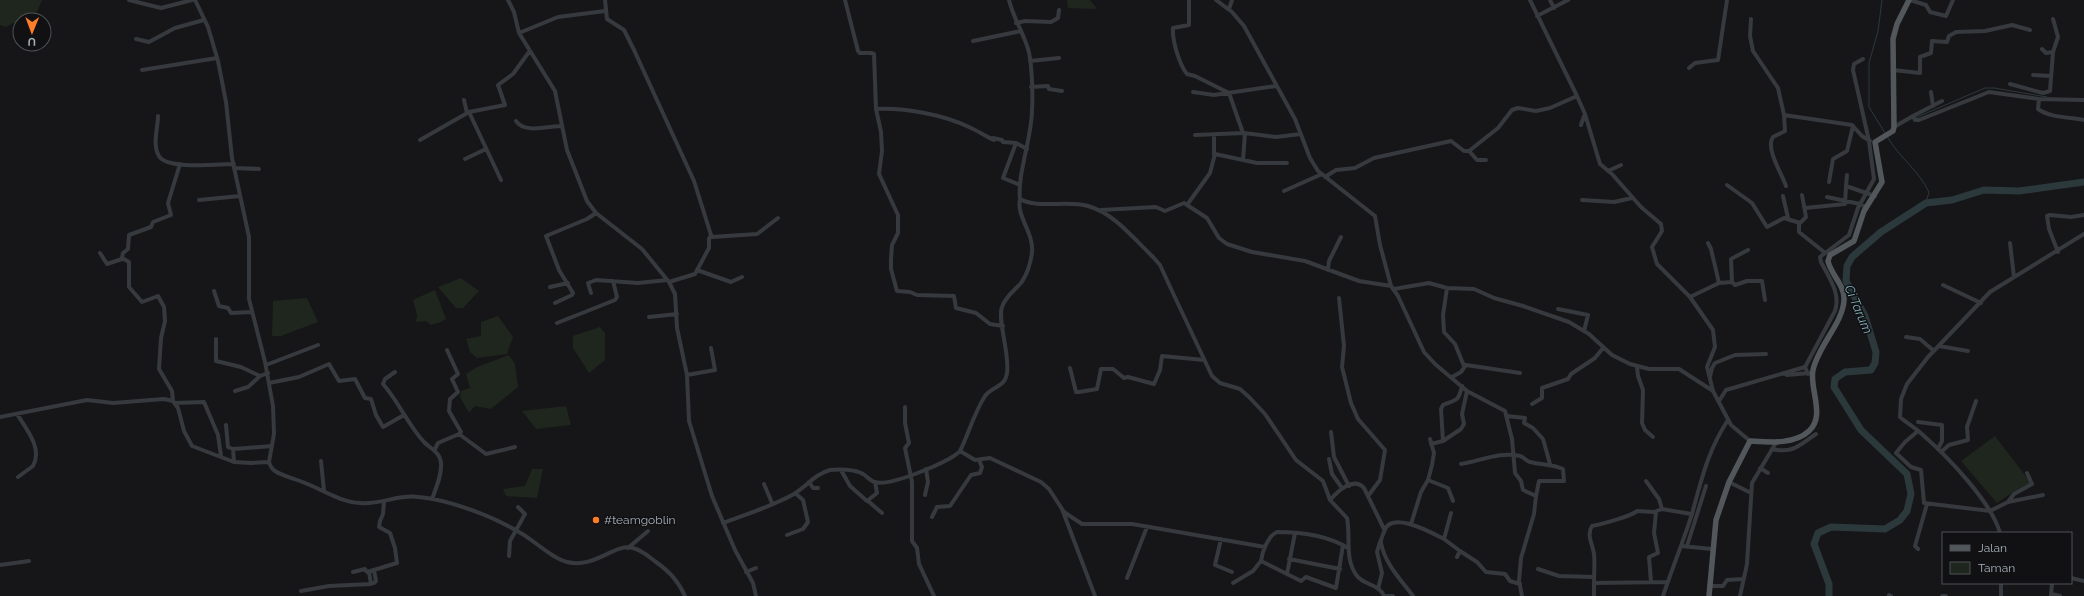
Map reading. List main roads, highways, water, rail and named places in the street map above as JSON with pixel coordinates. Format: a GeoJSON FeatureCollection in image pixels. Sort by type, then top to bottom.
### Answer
{"type":"FeatureCollection","features":[{"type":"Feature","properties":{"kind":"main road"},"geometry":{"type":"LineString","coordinates":[[1709,596],[1712,549],[1720,511],[1728,482],[1750,442],[1777,441],[1800,437],[1812,427],[1817,405],[1812,381],[1808,371],[1836,314],[1843,304],[1844,295],[1833,278],[1827,261],[1830,255],[1854,240],[1857,223],[1863,206],[1882,182],[1875,146],[1876,140],[1893,129],[1892,70],[1894,34],[1910,0]]}},
{"type":"Feature","properties":{"kind":"waterway"},"geometry":{"type":"LineString","coordinates":[[1882,0],[1878,31],[1869,63],[1869,107],[1885,133]]}},
{"type":"Feature","properties":{"kind":"waterway"},"geometry":{"type":"LineString","coordinates":[[1915,118],[1985,88],[1994,88],[2047,97]]}},
{"type":"Feature","properties":{"kind":"waterway"},"geometry":{"type":"LineString","coordinates":[[1888,138],[1925,184],[1929,192],[1926,203]]}},
{"type":"Feature","properties":{"kind":"waterway","name":"Ci Tarum"},"geometry":{"type":"LineString","coordinates":[[1829,596],[1829,584],[1814,544],[1818,533],[1831,527],[1885,529],[1900,520],[1907,511],[1911,494],[1907,474],[1861,430],[1834,387],[1835,379],[1845,372],[1871,370],[1875,363],[1876,352],[1865,316],[1846,281],[1847,266],[1852,257],[1881,232],[1926,203],[1952,200],[1984,190],[2019,191],[2084,182]]}},
{"type":"Feature","properties":{"kind":"place","name":"#teamgoblin"},"geometry":{"type":"Point","coordinates":[596,520]}}]}
